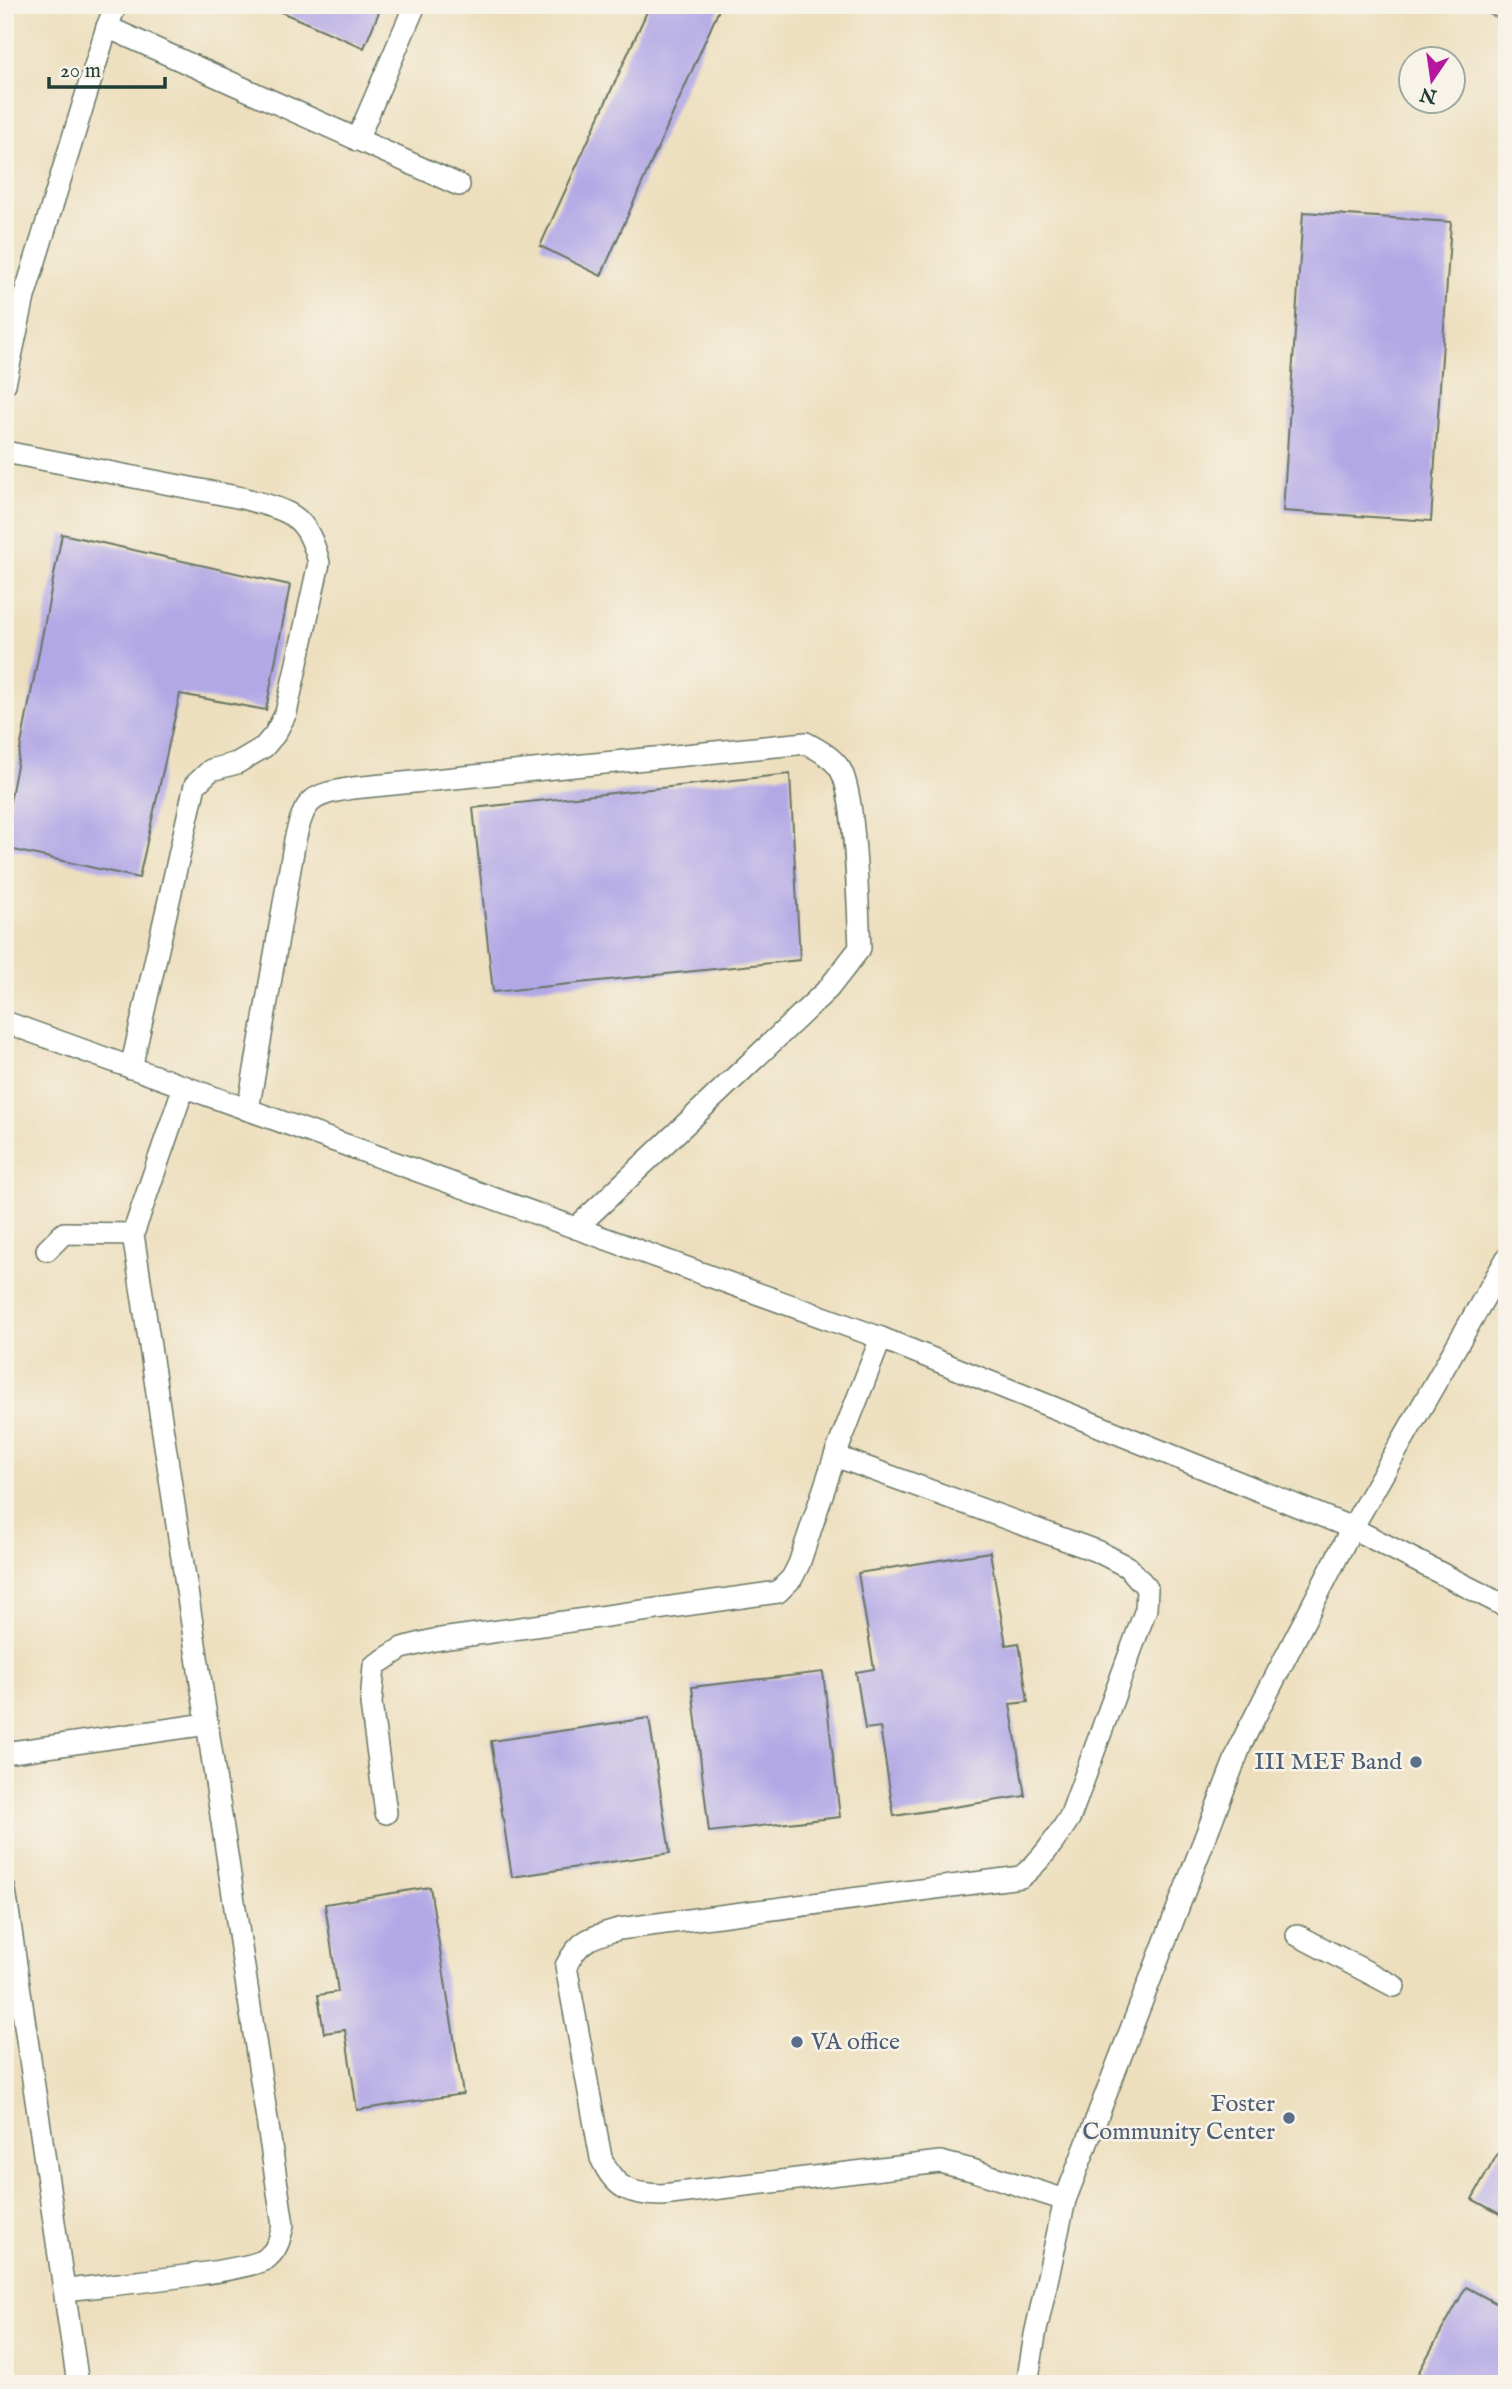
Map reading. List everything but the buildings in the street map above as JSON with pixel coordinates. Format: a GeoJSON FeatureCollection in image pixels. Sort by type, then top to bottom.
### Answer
{"type":"FeatureCollection","features":[{"type":"Feature","properties":{"kind":"lane"},"geometry":{"type":"LineString","coordinates":[[5,384],[24,297],[116,5]]}},
{"type":"Feature","properties":{"kind":"lane"},"geometry":{"type":"LineString","coordinates":[[357,140],[415,5]]}},
{"type":"Feature","properties":{"kind":"lane"},"geometry":{"type":"LineString","coordinates":[[1496,5],[1507,9]]}},
{"type":"Feature","properties":{"kind":"lane"},"geometry":{"type":"LineString","coordinates":[[107,27],[459,185]]}},
{"type":"Feature","properties":{"kind":"lane"},"geometry":{"type":"LineString","coordinates":[[5,452],[242,498],[277,508],[299,519],[314,540],[320,563],[286,713],[275,734],[264,747],[236,763],[211,770],[195,785],[131,1068]]}},
{"type":"Feature","properties":{"kind":"lane"},"geometry":{"type":"LineString","coordinates":[[248,1110],[295,840],[301,814],[310,801],[328,792],[353,788],[806,743],[823,752],[841,770],[849,796],[860,948],[828,989],[576,1228]]}},
{"type":"Feature","properties":{"kind":"lane"},"geometry":{"type":"LineString","coordinates":[[5,1022],[881,1338],[1352,1528],[1507,1607]]}},
{"type":"Feature","properties":{"kind":"lane"},"geometry":{"type":"LineString","coordinates":[[66,2290],[236,2268],[265,2260],[278,2246],[283,2225],[133,1234],[184,1086]]}},
{"type":"Feature","properties":{"kind":"lane"},"geometry":{"type":"LineString","coordinates":[[47,1250],[64,1233],[133,1234]]}},
{"type":"Feature","properties":{"kind":"lane"},"geometry":{"type":"LineString","coordinates":[[1027,2384],[1065,2200],[1242,1742],[1352,1528],[1507,1258]]}},
{"type":"Feature","properties":{"kind":"lane"},"geometry":{"type":"LineString","coordinates":[[386,1814],[371,1704],[374,1666],[402,1648],[434,1640],[778,1592],[792,1578],[799,1564],[835,1456],[881,1338]]}},
{"type":"Feature","properties":{"kind":"lane"},"geometry":{"type":"LineString","coordinates":[[835,1456],[1099,1552],[1128,1567],[1147,1588],[1146,1609],[1070,1817],[1043,1856],[1021,1877],[619,1929],[591,1937],[575,1949],[566,1966],[601,2158],[610,2177],[634,2194],[662,2195],[940,2162],[1065,2200]]}},
{"type":"Feature","properties":{"kind":"lane"},"geometry":{"type":"LineString","coordinates":[[5,1753],[207,1724]]}},
{"type":"Feature","properties":{"kind":"lane"},"geometry":{"type":"LineString","coordinates":[[5,1890],[78,2384]]}},
{"type":"Feature","properties":{"kind":"lane"},"geometry":{"type":"LineString","coordinates":[[1297,1935],[1394,1986]]}},
{"type":"Feature","properties":{"kind":"place","name":"III MEF Band"},"geometry":{"type":"Point","coordinates":[1416,1762]}},
{"type":"Feature","properties":{"kind":"place","name":"VA office"},"geometry":{"type":"Point","coordinates":[797,2042]}},
{"type":"Feature","properties":{"kind":"place","name":"Foster Community Center"},"geometry":{"type":"Point","coordinates":[1289,2118]}}]}
